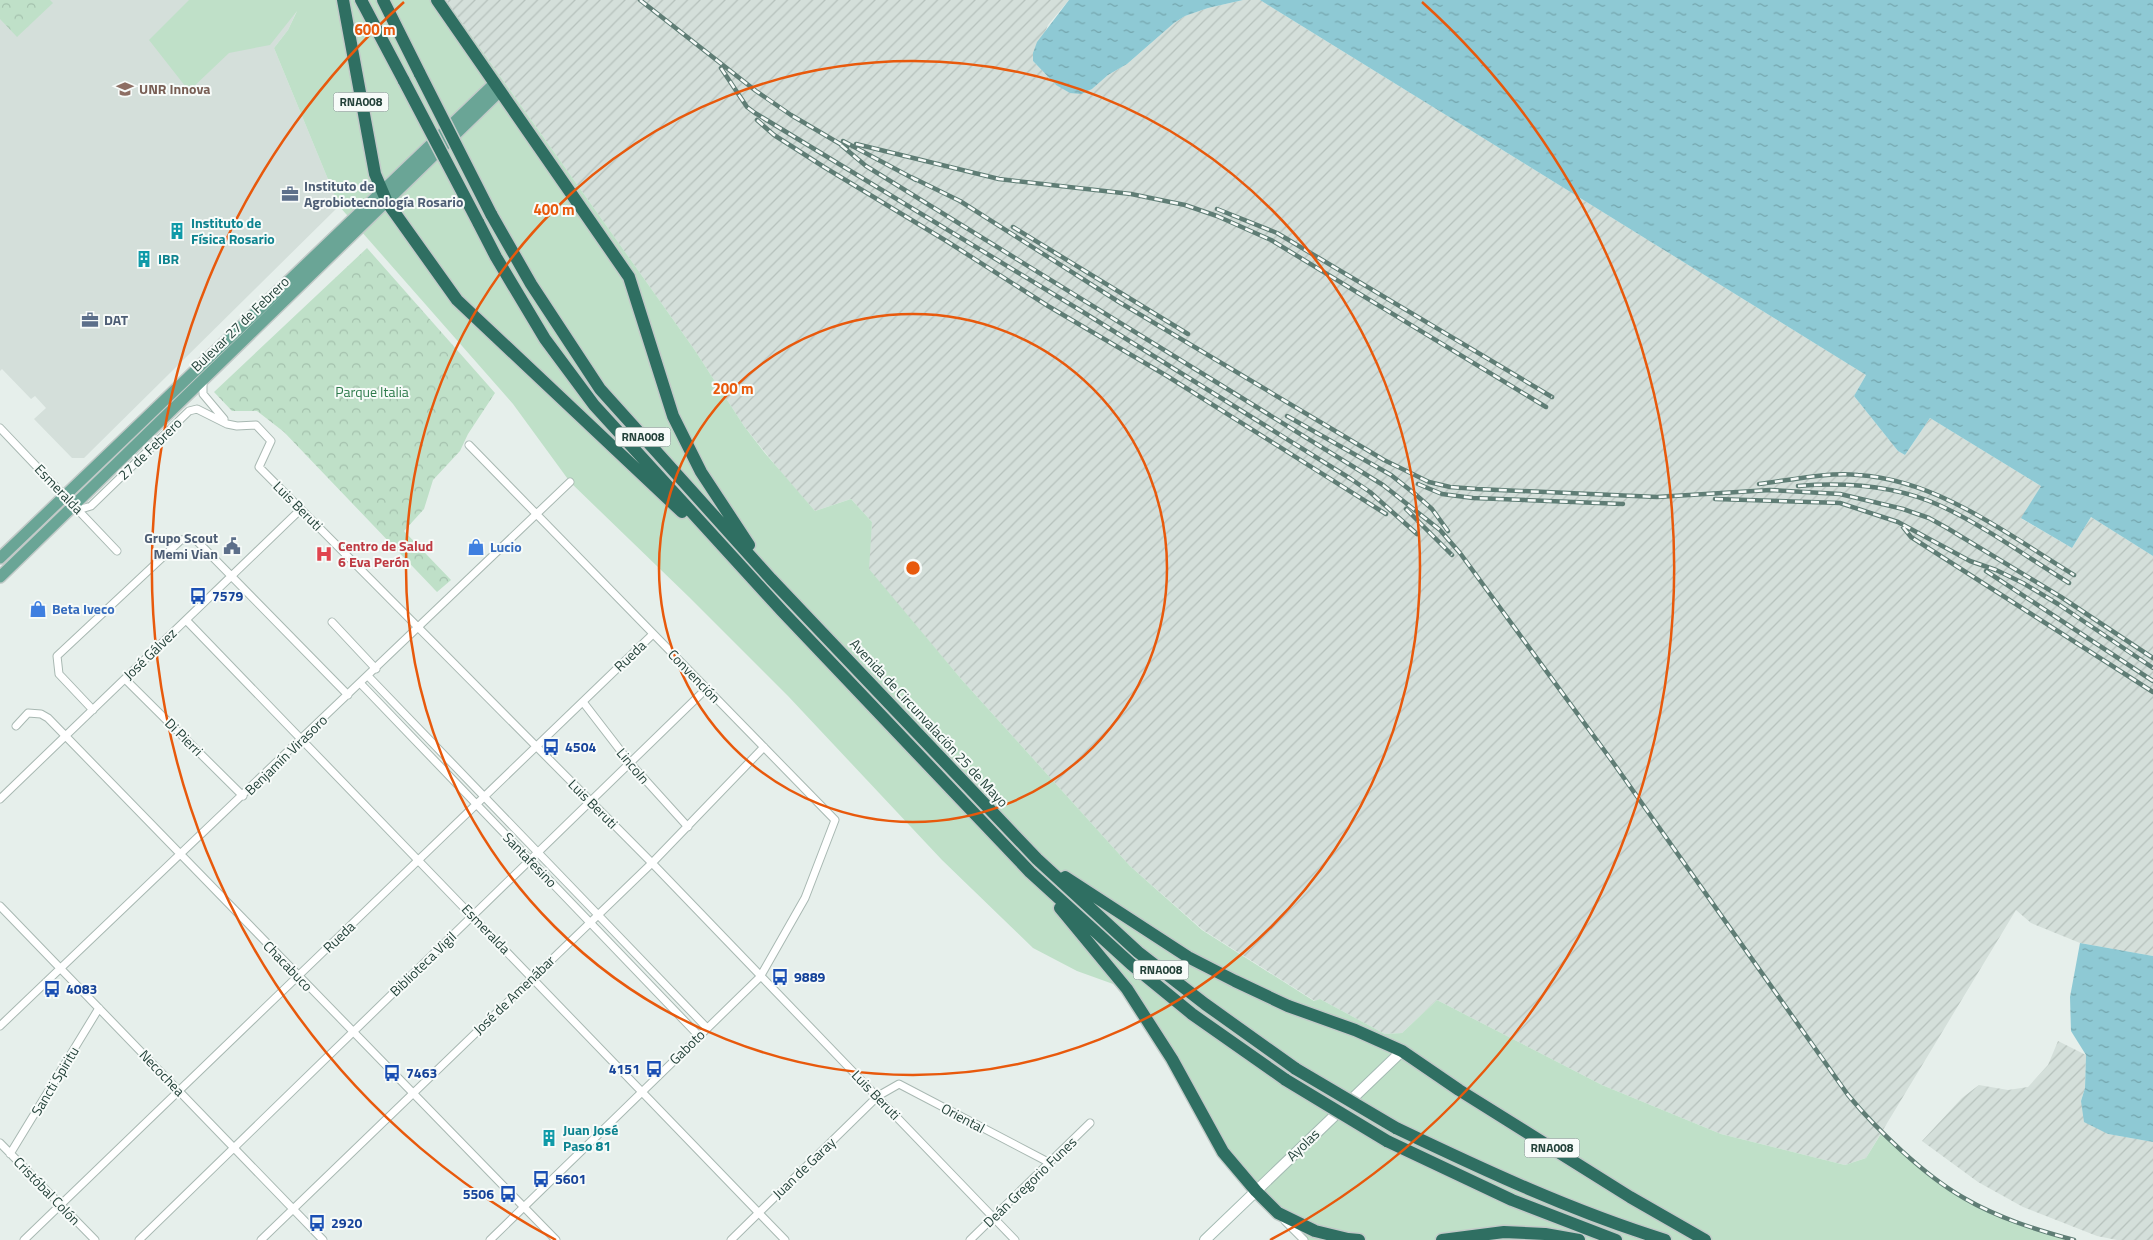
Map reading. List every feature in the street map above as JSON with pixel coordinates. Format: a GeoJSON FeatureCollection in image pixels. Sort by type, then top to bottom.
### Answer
{"type":"FeatureCollection","features":[{"type":"Feature","properties":{"kind":"highway","name":"RNA008"},"geometry":{"type":"LineString","coordinates":[[343,0],[370,154],[384,197]]}},
{"type":"Feature","properties":{"kind":"highway","name":"Avenida de Circunvalación 25 de Mayo"},"geometry":{"type":"LineString","coordinates":[[362,0],[496,258],[545,339],[594,405],[743,568],[1030,872],[1131,964],[1192,1014],[1286,1080],[1387,1141],[1512,1200],[1616,1240]]}},
{"type":"Feature","properties":{"kind":"highway","name":"Avenida de Circunvalación 25 de Mayo"},"geometry":{"type":"LineString","coordinates":[[383,0],[491,214],[531,284],[600,389],[771,579],[1037,859],[1138,952],[1204,1004],[1296,1069],[1396,1128],[1519,1186],[1591,1215],[1664,1240]]}},
{"type":"Feature","properties":{"kind":"highway"},"geometry":{"type":"LineString","coordinates":[[437,0],[497,87]]}},
{"type":"Feature","properties":{"kind":"highway","name":"RNA008"},"geometry":{"type":"LineString","coordinates":[[497,87],[629,277],[673,416],[701,472],[771,579]]}},
{"type":"Feature","properties":{"kind":"highway"},"geometry":{"type":"LineString","coordinates":[[384,197],[457,300],[603,440],[743,568]]}},
{"type":"Feature","properties":{"kind":"highway"},"geometry":{"type":"LineString","coordinates":[[1037,859],[1188,957],[1288,1006],[1355,1030],[1402,1051]]}},
{"type":"Feature","properties":{"kind":"highway","name":"RNA008"},"geometry":{"type":"LineString","coordinates":[[1030,872],[1127,989],[1172,1059],[1223,1152],[1256,1191]]}},
{"type":"Feature","properties":{"kind":"highway","name":"RNA008"},"geometry":{"type":"LineString","coordinates":[[1402,1051],[1459,1090],[1622,1192],[1705,1240]]}},
{"type":"Feature","properties":{"kind":"highway"},"geometry":{"type":"LineString","coordinates":[[1256,1191],[1278,1213],[1315,1231],[1359,1240]]}},
{"type":"Feature","properties":{"kind":"highway"},"geometry":{"type":"LineString","coordinates":[[1442,1240],[1504,1232],[1545,1234],[1579,1240]]}},
{"type":"Feature","properties":{"kind":"main road","name":"Bulevar 27 de Febrero"},"geometry":{"type":"LineString","coordinates":[[0,577],[76,508],[384,197],[497,87]]}},
{"type":"Feature","properties":{"kind":"main road","name":"Bulevar 27 de Febrero"},"geometry":{"type":"LineString","coordinates":[[0,558],[64,495],[384,197]]}},
{"type":"Feature","properties":{"kind":"street"},"geometry":{"type":"LineString","coordinates":[[203,381],[203,394],[227,424]]}},
{"type":"Feature","properties":{"kind":"street","name":"27 de Febrero"},"geometry":{"type":"LineString","coordinates":[[76,508],[91,506],[189,411],[197,409],[203,411],[227,424]]}},
{"type":"Feature","properties":{"kind":"street","name":"Luis Beruti"},"geometry":{"type":"LineString","coordinates":[[227,424],[236,426],[256,425],[271,441],[259,467],[652,863],[1015,1240]]}},
{"type":"Feature","properties":{"kind":"street","name":"Esmeralda"},"geometry":{"type":"LineString","coordinates":[[0,428],[117,551]]}},
{"type":"Feature","properties":{"kind":"street","name":"Convención"},"geometry":{"type":"LineString","coordinates":[[469,445],[835,820]]}},
{"type":"Feature","properties":{"kind":"street","name":"Benjamín Virasoro"},"geometry":{"type":"LineString","coordinates":[[2,1022],[61,969],[243,796],[570,482]]}},
{"type":"Feature","properties":{"kind":"street","name":"José Gálvez"},"geometry":{"type":"LineString","coordinates":[[0,799],[301,509]]}},
{"type":"Feature","properties":{"kind":"street"},"geometry":{"type":"LineString","coordinates":[[92,710],[59,674],[57,656],[181,540],[195,540],[348,695]]}},
{"type":"Feature","properties":{"kind":"street","name":"Esmeralda"},"geometry":{"type":"LineString","coordinates":[[186,620],[419,859],[785,1240]]}},
{"type":"Feature","properties":{"kind":"street"},"geometry":{"type":"LineString","coordinates":[[332,622],[376,669]]}},
{"type":"Feature","properties":{"kind":"street","name":"Rueda"},"geometry":{"type":"LineString","coordinates":[[24,1240],[653,634]]}},
{"type":"Feature","properties":{"kind":"street","name":"Santafesino"},"geometry":{"type":"LineString","coordinates":[[368,676],[707,1028]]}},
{"type":"Feature","properties":{"kind":"street","name":"Di Pierri"},"geometry":{"type":"LineString","coordinates":[[125,679],[243,796]]}},
{"type":"Feature","properties":{"kind":"street","name":"Santafesino"},"geometry":{"type":"LineString","coordinates":[[360,684],[699,1036]]}},
{"type":"Feature","properties":{"kind":"street","name":"Biblioteca Vigil"},"geometry":{"type":"LineString","coordinates":[[139,1240],[706,689]]}},
{"type":"Feature","properties":{"kind":"street","name":"Lincoln"},"geometry":{"type":"LineString","coordinates":[[582,702],[630,764],[688,827]]}},
{"type":"Feature","properties":{"kind":"street","name":"Chacabuco"},"geometry":{"type":"LineString","coordinates":[[16,726],[28,713],[41,714],[66,736],[556,1240]]}},
{"type":"Feature","properties":{"kind":"street","name":"José de Amenábar"},"geometry":{"type":"LineString","coordinates":[[261,1240],[652,863],[764,747]]}},
{"type":"Feature","properties":{"kind":"street","name":"Gaboto"},"geometry":{"type":"LineString","coordinates":[[490,1240],[760,977],[805,898],[835,820]]}},
{"type":"Feature","properties":{"kind":"street","name":"Necochea"},"geometry":{"type":"LineString","coordinates":[[0,906],[323,1240]]}},
{"type":"Feature","properties":{"kind":"street","name":"Sancti Spiritu"},"geometry":{"type":"LineString","coordinates":[[10,1154],[99,1008]]}},
{"type":"Feature","properties":{"kind":"street","name":"Ayolas"},"geometry":{"type":"LineString","coordinates":[[1205,1240],[1402,1051]]}},
{"type":"Feature","properties":{"kind":"street","name":"Oriental"},"geometry":{"type":"LineString","coordinates":[[878,1096],[899,1084],[1050,1163]]}},
{"type":"Feature","properties":{"kind":"street","name":"Juan de Garay"},"geometry":{"type":"LineString","coordinates":[[730,1240],[878,1096]]}},
{"type":"Feature","properties":{"kind":"street","name":"Deán Gregorio Funes"},"geometry":{"type":"LineString","coordinates":[[970,1240],[1090,1123]]}},
{"type":"Feature","properties":{"kind":"street","name":"Cristóbal Colón"},"geometry":{"type":"LineString","coordinates":[[0,1143],[94,1240]]}},
{"type":"Feature","properties":{"kind":"street"},"geometry":{"type":"LineString","coordinates":[[1278,1213],[1304,1240]]}},
{"type":"Feature","properties":{"kind":"shaded area"},"geometry":{"type":"Polygon","coordinates":[[[0,0],[299,0],[298,8],[288,30],[274,48],[339,206],[84,458],[72,458],[34,419],[46,408],[35,396],[31,399],[2,369],[0,371],[0,0]]]}},
{"type":"Feature","properties":{"kind":"shaded area"},"geometry":{"type":"Polygon","coordinates":[[[446,0],[1069,0],[1048,25],[1033,61],[1056,85],[1092,89],[1108,75],[1127,64],[1174,23],[1185,16],[1208,8],[1243,0],[1260,0],[1866,375],[1854,396],[1898,451],[1905,455],[1930,418],[2041,486],[2022,519],[2072,548],[2091,517],[2153,556],[2153,956],[2080,943],[2031,923],[2016,910],[1866,1158],[1845,1165],[1721,1134],[1602,1085],[1437,1000],[1402,1033],[1385,1034],[1320,999],[1315,1001],[1203,930],[1130,866],[962,680],[868,569],[872,522],[851,499],[815,511],[785,477],[744,426],[694,349],[446,0]]]}},
{"type":"Feature","properties":{"kind":"shaded area"},"geometry":{"type":"Polygon","coordinates":[[[2058,1041],[2086,1055],[2085,1088],[2081,1101],[2108,1134],[2153,1142],[2153,1240],[2117,1240],[2097,1236],[2023,1207],[1978,1182],[1922,1141],[1962,1098],[1979,1085],[2008,1090],[2028,1087],[2048,1065],[2058,1041]]]}},
{"type":"Feature","properties":{"kind":"green space"},"geometry":{"type":"Polygon","coordinates":[[[0,0],[50,0],[53,3],[17,37],[0,19],[0,0]]]}},
{"type":"Feature","properties":{"kind":"green space"},"geometry":{"type":"Polygon","coordinates":[[[189,0],[446,0],[694,349],[744,426],[764,452],[815,511],[851,499],[872,522],[869,569],[962,680],[1130,866],[1202,930],[1314,1001],[1320,999],[1385,1034],[1402,1033],[1437,1000],[1602,1085],[1721,1134],[1845,1165],[1866,1158],[1882,1132],[1931,1175],[1963,1198],[2031,1228],[2074,1240],[1304,1240],[1223,1152],[1127,989],[1077,971],[1033,948],[942,860],[788,696],[570,482],[513,404],[339,206],[274,48],[288,30],[297,11],[270,45],[229,53],[189,91],[149,40],[189,0]]]}},
{"type":"Feature","properties":{"kind":"green space","name":"Parque Italia"},"geometry":{"type":"Polygon","coordinates":[[[367,248],[495,393],[468,434],[460,451],[433,480],[424,509],[404,531],[451,580],[437,592],[284,432],[257,411],[232,411],[214,392],[367,248]]]}},
{"type":"Feature","properties":{"kind":"water"},"geometry":{"type":"Polygon","coordinates":[[[1069,0],[1243,0],[1208,8],[1185,16],[1174,23],[1127,64],[1108,75],[1092,89],[1081,94],[1070,93],[1056,85],[1033,61],[1033,53],[1037,42],[1069,0]]]}},
{"type":"Feature","properties":{"kind":"water"},"geometry":{"type":"Polygon","coordinates":[[[1260,0],[2153,0],[2153,556],[2091,517],[2072,548],[2021,518],[2041,486],[1930,418],[1905,455],[1898,451],[1854,396],[1866,375],[1260,0]]]}},
{"type":"Feature","properties":{"kind":"water"},"geometry":{"type":"Polygon","coordinates":[[[2080,943],[2153,956],[2153,1142],[2108,1134],[2084,1122],[2081,1101],[2085,1088],[2086,1055],[2071,1031],[2070,997],[2080,943]]]}},
{"type":"Feature","properties":{"kind":"railway"},"geometry":{"type":"LineString","coordinates":[[640,0],[756,91],[791,115],[847,148]]}},
{"type":"Feature","properties":{"kind":"railway"},"geometry":{"type":"LineString","coordinates":[[721,68],[747,107],[755,113],[1083,312],[1351,479],[1370,492],[1417,534]]}},
{"type":"Feature","properties":{"kind":"railway"},"geometry":{"type":"LineString","coordinates":[[757,120],[774,135],[824,167],[948,242],[1048,306],[1167,376],[1386,514]]}},
{"type":"Feature","properties":{"kind":"railway"},"geometry":{"type":"LineString","coordinates":[[843,141],[916,180]]}},
{"type":"Feature","properties":{"kind":"railway"},"geometry":{"type":"LineString","coordinates":[[856,144],[999,179],[1131,194],[1185,205],[1217,216],[1271,240],[1546,407]]}},
{"type":"Feature","properties":{"kind":"railway"},"geometry":{"type":"LineString","coordinates":[[841,145],[866,166],[1383,485],[1440,530],[1460,553],[1612,761],[1848,1095],[1860,1109],[1902,1151],[1949,1189],[1990,1212],[2018,1223],[2074,1240]]}},
{"type":"Feature","properties":{"kind":"railway"},"geometry":{"type":"LineString","coordinates":[[911,177],[960,201],[1119,302],[1384,460],[1429,482],[1450,487],[1477,489],[1657,497],[1770,490],[1840,494],[1903,509],[1929,518],[1947,528],[2061,597],[2153,658]]}},
{"type":"Feature","properties":{"kind":"railway"},"geometry":{"type":"LineString","coordinates":[[1217,209],[1277,233],[1552,397]]}},
{"type":"Feature","properties":{"kind":"railway"},"geometry":{"type":"LineString","coordinates":[[1013,227],[1188,334]]}},
{"type":"Feature","properties":{"kind":"railway"},"geometry":{"type":"LineString","coordinates":[[1287,416],[1391,475],[1432,509],[1448,531]]}},
{"type":"Feature","properties":{"kind":"railway"},"geometry":{"type":"LineString","coordinates":[[1759,484],[1821,475],[1846,474],[1888,479],[1916,487],[1944,498],[1971,512],[2074,575]]}},
{"type":"Feature","properties":{"kind":"railway"},"geometry":{"type":"LineString","coordinates":[[1418,484],[1442,494],[1473,498],[1623,504]]}},
{"type":"Feature","properties":{"kind":"railway"},"geometry":{"type":"LineString","coordinates":[[1798,486],[1853,485],[1889,490],[1924,499],[1974,523],[2069,583]]}},
{"type":"Feature","properties":{"kind":"railway"},"geometry":{"type":"LineString","coordinates":[[1715,499],[1840,503],[1898,522],[1970,561],[1996,570],[2023,583],[2058,604],[2153,668]]}},
{"type":"Feature","properties":{"kind":"railway"},"geometry":{"type":"LineString","coordinates":[[1406,509],[1452,555]]}},
{"type":"Feature","properties":{"kind":"railway"},"geometry":{"type":"LineString","coordinates":[[1903,527],[1911,537],[2153,692]]}},
{"type":"Feature","properties":{"kind":"railway"},"geometry":{"type":"LineString","coordinates":[[1986,571],[2153,681]]}},
{"type":"Feature","properties":{"kind":"place","name":"UNR Innova"},"geometry":{"type":"Point","coordinates":[125,89]}},
{"type":"Feature","properties":{"kind":"place","name":"Instituto de Agrobiotecnología Rosario"},"geometry":{"type":"Point","coordinates":[290,194]}},
{"type":"Feature","properties":{"kind":"place","name":"Instituto de Física Rosario"},"geometry":{"type":"Point","coordinates":[177,231]}},
{"type":"Feature","properties":{"kind":"place","name":"IBR"},"geometry":{"type":"Point","coordinates":[144,259]}},
{"type":"Feature","properties":{"kind":"place","name":"DAT"},"geometry":{"type":"Point","coordinates":[90,320]}},
{"type":"Feature","properties":{"kind":"place","name":"Grupo Scout Memi Vian"},"geometry":{"type":"Point","coordinates":[232,546]}},
{"type":"Feature","properties":{"kind":"place","name":"Lucio"},"geometry":{"type":"Point","coordinates":[476,547]}},
{"type":"Feature","properties":{"kind":"place","name":"Centro de Salud 6 Eva Perón"},"geometry":{"type":"Point","coordinates":[324,554]}},
{"type":"Feature","properties":{"kind":"place","name":"7579"},"geometry":{"type":"Point","coordinates":[198,596]}},
{"type":"Feature","properties":{"kind":"place","name":"Beta Iveco"},"geometry":{"type":"Point","coordinates":[38,609]}},
{"type":"Feature","properties":{"kind":"place","name":"4504"},"geometry":{"type":"Point","coordinates":[551,747]}},
{"type":"Feature","properties":{"kind":"place","name":"9889"},"geometry":{"type":"Point","coordinates":[780,977]}},
{"type":"Feature","properties":{"kind":"place","name":"4083"},"geometry":{"type":"Point","coordinates":[52,989]}},
{"type":"Feature","properties":{"kind":"place","name":"4151"},"geometry":{"type":"Point","coordinates":[654,1069]}},
{"type":"Feature","properties":{"kind":"place","name":"7463"},"geometry":{"type":"Point","coordinates":[392,1073]}},
{"type":"Feature","properties":{"kind":"place","name":"Juan José Paso 81"},"geometry":{"type":"Point","coordinates":[549,1138]}},
{"type":"Feature","properties":{"kind":"place","name":"5601"},"geometry":{"type":"Point","coordinates":[541,1179]}},
{"type":"Feature","properties":{"kind":"place","name":"5506"},"geometry":{"type":"Point","coordinates":[508,1194]}},
{"type":"Feature","properties":{"kind":"place","name":"2920"},"geometry":{"type":"Point","coordinates":[317,1223]}}]}
